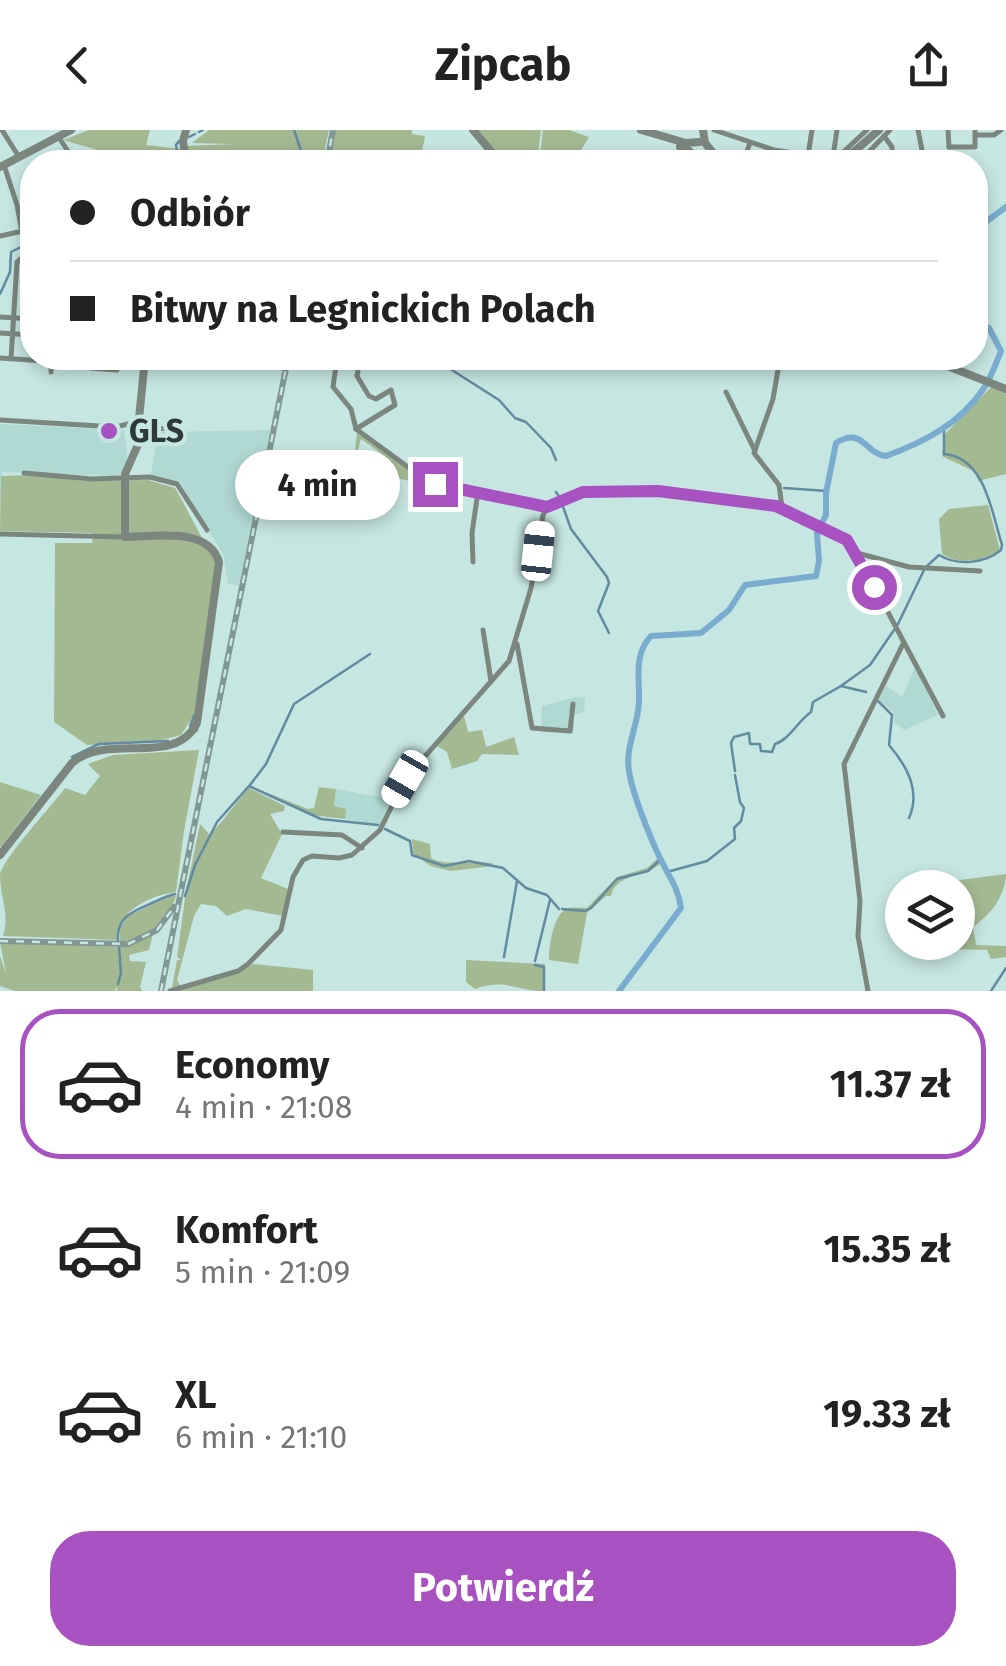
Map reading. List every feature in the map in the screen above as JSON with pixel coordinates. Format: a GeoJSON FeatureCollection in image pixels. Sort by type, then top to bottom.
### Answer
{"type":"FeatureCollection","features":[{"type":"Feature","properties":{"kind":"street"},"geometry":{"type":"LineString","coordinates":[[2,130],[20,150]]}},
{"type":"Feature","properties":{"kind":"street"},"geometry":{"type":"LineString","coordinates":[[38,150],[71,130]]}},
{"type":"Feature","properties":{"kind":"street"},"geometry":{"type":"LineString","coordinates":[[473,130],[490,150]]}},
{"type":"Feature","properties":{"kind":"street"},"geometry":{"type":"LineString","coordinates":[[641,130],[676,142],[750,143],[776,150]]}},
{"type":"Feature","properties":{"kind":"street"},"geometry":{"type":"LineString","coordinates":[[861,150],[890,130]]}},
{"type":"Feature","properties":{"kind":"street"},"geometry":{"type":"LineString","coordinates":[[946,150],[948,130]]}},
{"type":"Feature","properties":{"kind":"street"},"geometry":{"type":"LineString","coordinates":[[948,147],[976,150],[975,133],[994,135],[1000,130]]}},
{"type":"Feature","properties":{"kind":"street"},"geometry":{"type":"LineString","coordinates":[[58,136],[67,150]]}},
{"type":"Feature","properties":{"kind":"street"},"geometry":{"type":"LineString","coordinates":[[676,142],[688,138],[697,144]]}},
{"type":"Feature","properties":{"kind":"street"},"geometry":{"type":"LineString","coordinates":[[676,142],[682,150]]}},
{"type":"Feature","properties":{"kind":"street"},"geometry":{"type":"LineString","coordinates":[[746,150],[750,143]]}},
{"type":"Feature","properties":{"kind":"street"},"geometry":{"type":"LineString","coordinates":[[2,166],[20,224]]}},
{"type":"Feature","properties":{"kind":"street"},"geometry":{"type":"LineString","coordinates":[[11,359],[20,259]]}},
{"type":"Feature","properties":{"kind":"street"},"geometry":{"type":"LineString","coordinates":[[0,317],[20,318]]}},
{"type":"Feature","properties":{"kind":"street"},"geometry":{"type":"LineString","coordinates":[[0,333],[20,334]]}},
{"type":"Feature","properties":{"kind":"street"},"geometry":{"type":"LineString","coordinates":[[0,358],[20,359]]}},
{"type":"Feature","properties":{"kind":"street"},"geometry":{"type":"LineString","coordinates":[[125,537],[125,478],[143,426],[144,370]]}},
{"type":"Feature","properties":{"kind":"street"},"geometry":{"type":"LineString","coordinates":[[335,370],[332,387],[350,409],[356,429],[427,481],[547,507],[583,492],[658,491],[782,508],[820,524],[847,540],[857,554],[943,716]]}},
{"type":"Feature","properties":{"kind":"street"},"geometry":{"type":"LineString","coordinates":[[356,429],[395,405],[391,390],[371,398],[357,376],[358,370]]}},
{"type":"Feature","properties":{"kind":"street"},"geometry":{"type":"LineString","coordinates":[[754,451],[773,399],[778,370]]}},
{"type":"Feature","properties":{"kind":"street"},"geometry":{"type":"LineString","coordinates":[[958,370],[1006,389]]}},
{"type":"Feature","properties":{"kind":"street"},"geometry":{"type":"LineString","coordinates":[[726,392],[757,460],[780,485],[782,508]]}},
{"type":"Feature","properties":{"kind":"street"},"geometry":{"type":"LineString","coordinates":[[0,420],[168,428]]}},
{"type":"Feature","properties":{"kind":"street"},"geometry":{"type":"LineString","coordinates":[[24,473],[92,479],[150,477],[179,484],[207,530]]}},
{"type":"Feature","properties":{"kind":"street"},"geometry":{"type":"LineString","coordinates":[[474,562],[472,533],[478,492]]}},
{"type":"Feature","properties":{"kind":"street"},"geometry":{"type":"LineString","coordinates":[[170,991],[238,971],[281,930],[293,877],[302,860],[315,856],[344,857],[362,848],[380,830],[405,779],[507,664],[531,588],[547,507]]}},
{"type":"Feature","properties":{"kind":"street"},"geometry":{"type":"LineString","coordinates":[[0,534],[201,539],[218,558],[195,727],[186,738],[170,746],[100,748],[82,754],[0,855]]}},
{"type":"Feature","properties":{"kind":"street"},"geometry":{"type":"LineString","coordinates":[[857,554],[909,567],[980,571]]}},
{"type":"Feature","properties":{"kind":"street"},"geometry":{"type":"LineString","coordinates":[[484,630],[492,681]]}},
{"type":"Feature","properties":{"kind":"street"},"geometry":{"type":"LineString","coordinates":[[516,642],[532,728],[570,732],[572,704]]}},
{"type":"Feature","properties":{"kind":"street"},"geometry":{"type":"LineString","coordinates":[[868,991],[858,936],[860,901],[844,764],[903,644]]}},
{"type":"Feature","properties":{"kind":"street"},"geometry":{"type":"LineString","coordinates":[[283,832],[342,835],[362,848]]}},
{"type":"Feature","properties":{"kind":"shaded area"},"geometry":{"type":"Polygon","coordinates":[[[0,424],[124,430],[128,459],[122,473],[116,476],[2,472],[0,509],[0,424]]]}},
{"type":"Feature","properties":{"kind":"shaded area"},"geometry":{"type":"Polygon","coordinates":[[[270,430],[239,586],[228,584],[223,554],[180,483],[151,474],[158,432],[270,430]]]}},
{"type":"Feature","properties":{"kind":"shaded area"},"geometry":{"type":"Polygon","coordinates":[[[915,667],[938,715],[904,730],[894,722],[893,712],[879,700],[886,686],[902,697],[915,667]]]}},
{"type":"Feature","properties":{"kind":"shaded area"},"geometry":{"type":"Polygon","coordinates":[[[585,698],[584,712],[574,715],[574,734],[541,732],[542,706],[585,698]]]}},
{"type":"Feature","properties":{"kind":"shaded area"},"geometry":{"type":"Polygon","coordinates":[[[336,789],[390,799],[381,825],[345,819],[346,809],[334,806],[336,789]]]}},
{"type":"Feature","properties":{"kind":"green space"},"geometry":{"type":"Polygon","coordinates":[[[89,130],[150,130],[146,145],[180,150],[97,150],[63,140],[89,130]]]}},
{"type":"Feature","properties":{"kind":"green space"},"geometry":{"type":"Polygon","coordinates":[[[209,130],[329,130],[325,150],[188,150],[187,146],[234,144],[192,143],[209,130]]]}},
{"type":"Feature","properties":{"kind":"green space"},"geometry":{"type":"Polygon","coordinates":[[[335,130],[412,130],[412,134],[425,136],[422,150],[331,150],[335,130]]]}},
{"type":"Feature","properties":{"kind":"green space"},"geometry":{"type":"Polygon","coordinates":[[[474,130],[541,130],[538,150],[492,150],[474,130]]]}},
{"type":"Feature","properties":{"kind":"green space"},"geometry":{"type":"Polygon","coordinates":[[[543,130],[569,130],[589,137],[581,150],[540,150],[543,130]]]}},
{"type":"Feature","properties":{"kind":"green space"},"geometry":{"type":"Polygon","coordinates":[[[992,386],[1006,391],[1006,474],[978,481],[975,472],[942,456],[945,434],[992,386]]]}},
{"type":"Feature","properties":{"kind":"green space"},"geometry":{"type":"Polygon","coordinates":[[[357,433],[424,481],[476,495],[377,474],[382,454],[361,439],[353,468],[357,433]]]}},
{"type":"Feature","properties":{"kind":"green space"},"geometry":{"type":"Polygon","coordinates":[[[1,476],[86,481],[148,480],[175,488],[216,558],[197,715],[181,735],[158,741],[87,745],[54,722],[55,543],[92,543],[93,533],[0,531],[1,476]]]}},
{"type":"Feature","properties":{"kind":"green space"},"geometry":{"type":"Polygon","coordinates":[[[988,505],[1000,550],[971,560],[956,560],[942,554],[939,519],[949,509],[988,505]]]}},
{"type":"Feature","properties":{"kind":"green space"},"geometry":{"type":"Polygon","coordinates":[[[464,716],[468,732],[482,730],[486,747],[514,737],[519,755],[482,754],[477,761],[452,769],[447,752],[437,746],[464,716]]]}},
{"type":"Feature","properties":{"kind":"green space"},"geometry":{"type":"Polygon","coordinates":[[[199,750],[176,892],[137,906],[122,921],[117,940],[3,936],[3,867],[65,788],[85,795],[100,776],[88,764],[113,755],[199,750]]]}},
{"type":"Feature","properties":{"kind":"green space"},"geometry":{"type":"Polygon","coordinates":[[[0,782],[41,795],[1,847],[0,846],[0,782]]]}},
{"type":"Feature","properties":{"kind":"green space"},"geometry":{"type":"Polygon","coordinates":[[[250,786],[308,809],[314,808],[319,787],[336,789],[334,806],[346,809],[345,819],[311,815],[250,786]]]}},
{"type":"Feature","properties":{"kind":"green space"},"geometry":{"type":"Polygon","coordinates":[[[249,788],[285,806],[284,811],[270,814],[282,834],[261,878],[288,889],[283,916],[246,909],[227,916],[216,906],[201,904],[194,916],[177,980],[180,985],[172,988],[177,960],[181,960],[177,957],[186,891],[200,824],[209,834],[249,788]]]}},
{"type":"Feature","properties":{"kind":"green space"},"geometry":{"type":"Polygon","coordinates":[[[412,839],[430,844],[431,858],[437,861],[492,866],[451,871],[430,866],[413,853],[412,839]]]}},
{"type":"Feature","properties":{"kind":"green space"},"geometry":{"type":"Polygon","coordinates":[[[657,859],[661,863],[619,883],[611,896],[587,913],[578,964],[549,960],[553,929],[564,910],[587,908],[617,877],[647,868],[657,859]]]}},
{"type":"Feature","properties":{"kind":"green space"},"geometry":{"type":"Polygon","coordinates":[[[1006,874],[996,905],[975,925],[975,878],[1006,874]]]}},
{"type":"Feature","properties":{"kind":"green space"},"geometry":{"type":"Polygon","coordinates":[[[176,896],[172,906],[155,928],[120,942],[120,928],[128,916],[176,896]]]}},
{"type":"Feature","properties":{"kind":"green space"},"geometry":{"type":"Polygon","coordinates":[[[153,934],[149,950],[129,955],[130,961],[146,962],[142,991],[117,991],[117,986],[115,991],[15,991],[0,986],[0,956],[6,974],[0,942],[119,947],[153,934]]]}},
{"type":"Feature","properties":{"kind":"green space"},"geometry":{"type":"Polygon","coordinates":[[[975,939],[976,945],[1006,946],[1006,957],[991,959],[987,950],[975,950],[975,939]]]}},
{"type":"Feature","properties":{"kind":"green space"},"geometry":{"type":"Polygon","coordinates":[[[466,960],[545,964],[545,991],[503,985],[475,989],[466,982],[466,960]]]}},
{"type":"Feature","properties":{"kind":"green space"},"geometry":{"type":"Polygon","coordinates":[[[253,964],[313,970],[313,991],[176,991],[229,976],[253,964]]]}},
{"type":"Feature","properties":{"kind":"waterway"},"geometry":{"type":"LineString","coordinates":[[199,132],[203,130]]}},
{"type":"Feature","properties":{"kind":"waterway"},"geometry":{"type":"LineString","coordinates":[[294,130],[301,150]]}},
{"type":"Feature","properties":{"kind":"waterway"},"geometry":{"type":"LineString","coordinates":[[189,137],[195,134]]}},
{"type":"Feature","properties":{"kind":"waterway"},"geometry":{"type":"LineString","coordinates":[[177,150],[179,141]]}},
{"type":"Feature","properties":{"kind":"waterway"},"geometry":{"type":"LineString","coordinates":[[988,220],[1006,207]]}},
{"type":"Feature","properties":{"kind":"waterway"},"geometry":{"type":"LineString","coordinates":[[0,294],[10,272],[11,252],[20,248]]}},
{"type":"Feature","properties":{"kind":"waterway"},"geometry":{"type":"LineString","coordinates":[[619,991],[681,908],[676,888],[642,815],[629,771],[645,643],[651,636],[701,633],[729,610],[745,585],[816,576],[817,533],[826,515],[826,493],[836,443],[858,439],[886,456],[952,422],[987,384],[1001,351],[988,328]]}},
{"type":"Feature","properties":{"kind":"waterway"},"geometry":{"type":"LineString","coordinates":[[452,370],[499,400],[515,418],[526,422],[551,448],[556,460]]}},
{"type":"Feature","properties":{"kind":"waterway"},"geometry":{"type":"LineString","coordinates":[[927,566],[939,555],[954,561],[979,561],[994,555],[1002,545],[978,476],[958,457],[944,454],[944,430]]}},
{"type":"Feature","properties":{"kind":"waterway"},"geometry":{"type":"LineString","coordinates":[[784,488],[827,491]]}},
{"type":"Feature","properties":{"kind":"waterway"},"geometry":{"type":"LineString","coordinates":[[556,492],[560,498]]}},
{"type":"Feature","properties":{"kind":"waterway"},"geometry":{"type":"LineString","coordinates":[[562,504],[571,529],[607,577],[609,583],[598,611],[609,633]]}},
{"type":"Feature","properties":{"kind":"waterway"},"geometry":{"type":"LineString","coordinates":[[898,624],[924,570]]}},
{"type":"Feature","properties":{"kind":"waterway"},"geometry":{"type":"LineString","coordinates":[[866,692],[841,686],[870,665],[894,630]]}},
{"type":"Feature","properties":{"kind":"waterway"},"geometry":{"type":"LineString","coordinates":[[250,785],[266,764],[294,704],[370,654]]}},
{"type":"Feature","properties":{"kind":"waterway"},"geometry":{"type":"LineString","coordinates":[[735,771],[731,743],[734,737],[749,733],[750,744],[760,744],[761,751],[772,752],[775,744],[811,712],[813,702],[841,686]]}},
{"type":"Feature","properties":{"kind":"waterway"},"geometry":{"type":"LineString","coordinates":[[878,701],[892,715],[889,745],[913,789],[909,818]]}},
{"type":"Feature","properties":{"kind":"waterway"},"geometry":{"type":"LineString","coordinates":[[190,726],[194,716]]}},
{"type":"Feature","properties":{"kind":"waterway"},"geometry":{"type":"LineString","coordinates":[[176,746],[197,730]]}},
{"type":"Feature","properties":{"kind":"waterway"},"geometry":{"type":"LineString","coordinates":[[72,757],[99,744],[168,741]]}},
{"type":"Feature","properties":{"kind":"waterway"},"geometry":{"type":"LineString","coordinates":[[667,872],[707,861],[735,839],[734,828],[741,821],[744,808],[735,775]]}},
{"type":"Feature","properties":{"kind":"waterway"},"geometry":{"type":"LineString","coordinates":[[185,896],[195,865],[217,822],[249,786],[321,819],[378,825]]}},
{"type":"Feature","properties":{"kind":"waterway"},"geometry":{"type":"LineString","coordinates":[[385,829],[410,841],[412,855],[444,866],[469,861],[503,868],[526,888],[547,895],[559,909]]}},
{"type":"Feature","properties":{"kind":"waterway"},"geometry":{"type":"LineString","coordinates":[[562,909],[591,908],[617,879],[648,871],[661,859]]}},
{"type":"Feature","properties":{"kind":"waterway"},"geometry":{"type":"LineString","coordinates":[[504,957],[517,881]]}},
{"type":"Feature","properties":{"kind":"waterway"},"geometry":{"type":"LineString","coordinates":[[118,943],[126,917],[175,894]]}},
{"type":"Feature","properties":{"kind":"waterway"},"geometry":{"type":"LineString","coordinates":[[535,961],[550,900]]}},
{"type":"Feature","properties":{"kind":"waterway"},"geometry":{"type":"LineString","coordinates":[[118,984],[119,947]]}},
{"type":"Feature","properties":{"kind":"waterway"},"geometry":{"type":"LineString","coordinates":[[535,965],[544,967],[544,991]]}},
{"type":"Feature","properties":{"kind":"waterway"},"geometry":{"type":"LineString","coordinates":[[991,991],[1006,968]]}},
{"type":"Feature","properties":{"kind":"railway"},"geometry":{"type":"LineString","coordinates":[[329,150],[333,130]]}},
{"type":"Feature","properties":{"kind":"railway"},"geometry":{"type":"LineString","coordinates":[[161,991],[286,370]]}},
{"type":"Feature","properties":{"kind":"railway"},"geometry":{"type":"LineString","coordinates":[[0,941],[128,944],[157,930],[174,907]]}},
{"type":"Feature","properties":{"kind":"place","name":"GLS"},"geometry":{"type":"Point","coordinates":[109,431]}},
{"type":"Feature","properties":{"kind":"route"},"geometry":{"type":"LineString","coordinates":[[435,484],[547,507],[583,492],[658,491],[776,506],[847,540],[874,587]]}}]}
